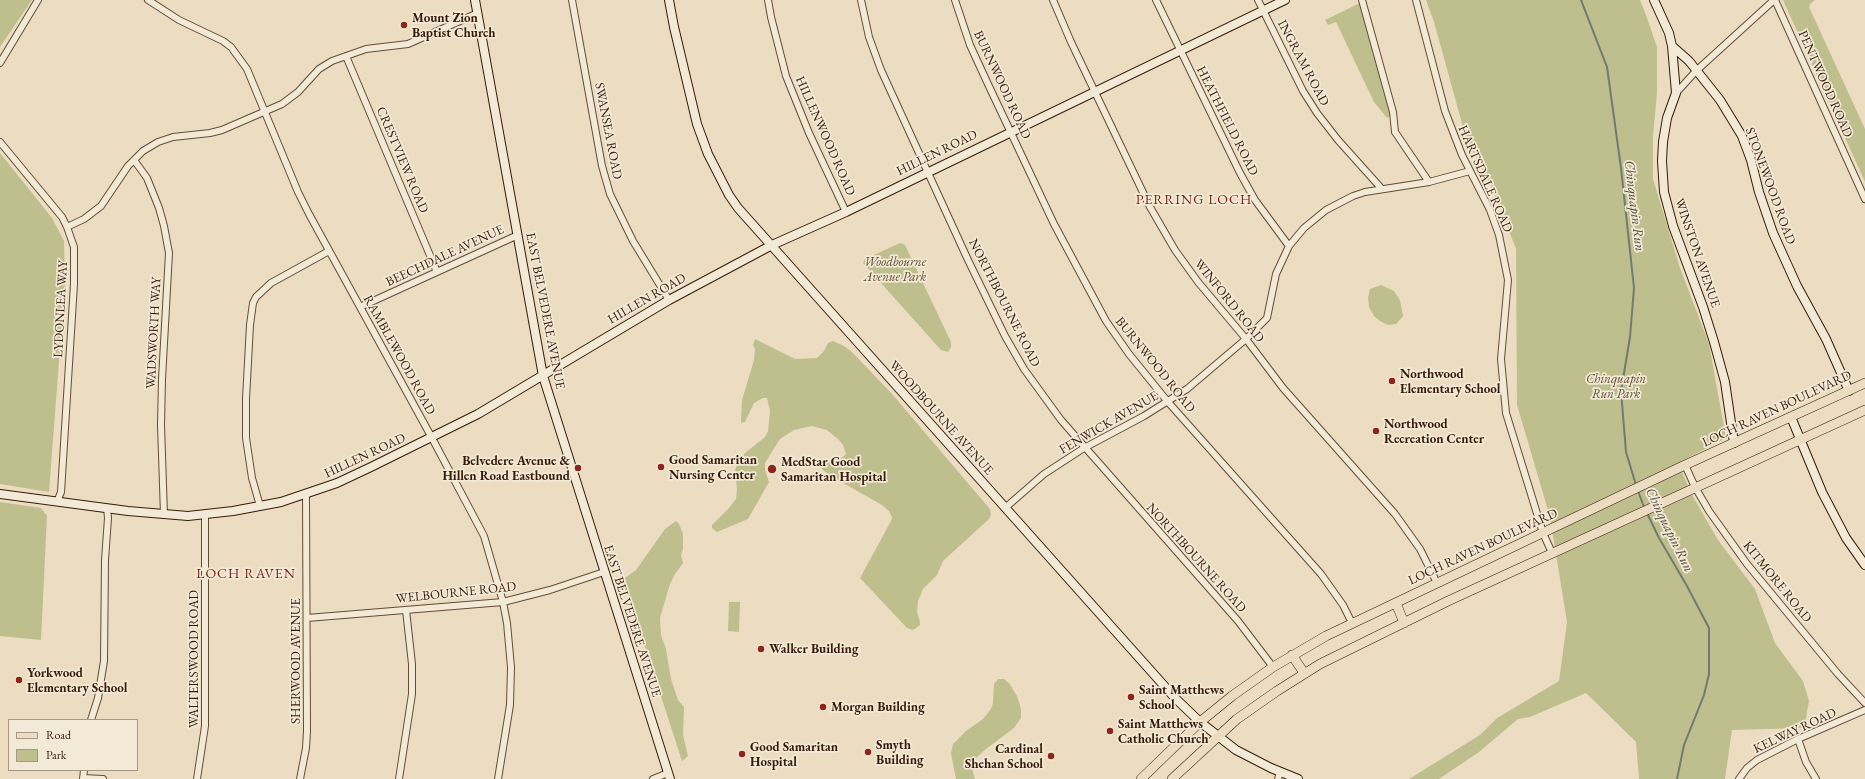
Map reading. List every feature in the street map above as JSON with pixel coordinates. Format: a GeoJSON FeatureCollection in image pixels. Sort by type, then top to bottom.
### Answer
{"type":"FeatureCollection","features":[{"type":"Feature","properties":{"kind":"main road","name":"LOCH RAVEN BOULEVARD"},"geometry":{"type":"LineString","coordinates":[[1141,779],[1200,722],[1244,688],[1292,655],[1352,623],[1396,602],[1865,383]]}},
{"type":"Feature","properties":{"kind":"main road"},"geometry":{"type":"LineString","coordinates":[[1172,779],[1218,736],[1255,707],[1304,674],[1346,650],[1552,553],[1865,410]]}},
{"type":"Feature","properties":{"kind":"main road"},"geometry":{"type":"LineString","coordinates":[[1396,602],[1404,623]]}},
{"type":"Feature","properties":{"kind":"main road"},"geometry":{"type":"LineString","coordinates":[[1292,655],[1304,674]]}},
{"type":"Feature","properties":{"kind":"street"},"geometry":{"type":"LineString","coordinates":[[0,63],[38,0]]}},
{"type":"Feature","properties":{"kind":"street","name":"RAMBLEWOOD ROAD"},"geometry":{"type":"LineString","coordinates":[[148,0],[168,14],[215,36],[231,47],[247,69],[298,192],[484,536],[503,602],[507,623],[511,683],[506,729],[498,779]]}},
{"type":"Feature","properties":{"kind":"street","name":"EAST BELVEDERE AVENUE"},"geometry":{"type":"LineString","coordinates":[[475,0],[543,376],[669,776]]}},
{"type":"Feature","properties":{"kind":"street","name":"SWANSEA ROAD"},"geometry":{"type":"LineString","coordinates":[[572,0],[602,166],[610,194],[633,241],[669,300]]}},
{"type":"Feature","properties":{"kind":"street","name":"WOODBOURNE AVENUE"},"geometry":{"type":"LineString","coordinates":[[669,0],[697,124],[708,154],[734,202],[1160,682],[1200,722],[1236,750],[1279,776],[1298,779]]}},
{"type":"Feature","properties":{"kind":"street","name":"HILLENWOOD ROAD"},"geometry":{"type":"LineString","coordinates":[[768,0],[786,76],[809,133],[846,212]]}},
{"type":"Feature","properties":{"kind":"street","name":"NORTHBOURNE ROAD"},"geometry":{"type":"LineString","coordinates":[[861,0],[870,37],[881,70],[946,212],[1013,350],[1052,410],[1084,448],[1238,620],[1273,667]]}},
{"type":"Feature","properties":{"kind":"street","name":"BURNWOOD ROAD"},"geometry":{"type":"LineString","coordinates":[[955,0],[970,45],[1054,224],[1094,301],[1129,354],[1168,402],[1321,574],[1343,606],[1352,623]]}},
{"type":"Feature","properties":{"kind":"street","name":"WINFORD ROAD"},"geometry":{"type":"LineString","coordinates":[[1053,0],[1150,207],[1175,250],[1198,282],[1246,339],[1283,388],[1395,514],[1420,549],[1437,583]]}},
{"type":"Feature","properties":{"kind":"street","name":"HEATHFIELD ROAD"},"geometry":{"type":"LineString","coordinates":[[1156,0],[1191,76],[1240,173],[1255,200],[1289,246]]}},
{"type":"Feature","properties":{"kind":"street","name":"INGRAM ROAD"},"geometry":{"type":"LineString","coordinates":[[1258,0],[1303,91],[1317,113],[1338,140],[1381,188]]}},
{"type":"Feature","properties":{"kind":"street","name":"HILLEN ROAD"},"geometry":{"type":"LineString","coordinates":[[0,494],[164,515],[206,514],[281,502],[306,494],[371,467],[478,414],[669,300],[772,245],[846,212],[928,171],[1285,0]]}},
{"type":"Feature","properties":{"kind":"street"},"geometry":{"type":"LineString","coordinates":[[1362,0],[1393,112],[1395,132],[1429,182]]}},
{"type":"Feature","properties":{"kind":"street","name":"HARTSDALE ROAD"},"geometry":{"type":"LineString","coordinates":[[1416,0],[1445,111],[1470,171],[1493,217],[1505,259],[1508,280],[1501,359],[1503,391],[1510,429],[1543,534],[1552,553]]}},
{"type":"Feature","properties":{"kind":"street"},"geometry":{"type":"LineString","coordinates":[[1654,0],[1669,33],[1672,46]]}},
{"type":"Feature","properties":{"kind":"street"},"geometry":{"type":"LineString","coordinates":[[1676,93],[1696,71],[1774,0]]}},
{"type":"Feature","properties":{"kind":"street","name":"PENTWOOD ROAD"},"geometry":{"type":"LineString","coordinates":[[1774,0],[1865,200]]}},
{"type":"Feature","properties":{"kind":"street"},"geometry":{"type":"LineString","coordinates":[[67,227],[88,216],[101,206],[123,172],[150,146],[164,140],[210,133],[264,112],[291,99],[319,69],[346,56],[372,48],[394,47],[408,44],[478,14]]}},
{"type":"Feature","properties":{"kind":"street","name":"STONEWOOD ROAD"},"geometry":{"type":"LineString","coordinates":[[1672,46],[1682,54],[1720,100],[1742,136],[1751,160],[1759,192],[1773,233],[1789,271],[1826,339],[1849,391]]}},
{"type":"Feature","properties":{"kind":"street","name":"WINSTON AVENUE"},"geometry":{"type":"LineString","coordinates":[[1672,46],[1676,93],[1667,118],[1663,142],[1662,161],[1664,192],[1673,226],[1703,307],[1726,382],[1734,443]]}},
{"type":"Feature","properties":{"kind":"street","name":"CRESTVIEW ROAD"},"geometry":{"type":"LineString","coordinates":[[346,56],[437,272]]}},
{"type":"Feature","properties":{"kind":"street","name":"LYDONLEA WAY"},"geometry":{"type":"LineString","coordinates":[[0,142],[62,217],[74,247],[74,284],[61,492],[57,502]]}},
{"type":"Feature","properties":{"kind":"street","name":"WADSWORTH WAY"},"geometry":{"type":"LineString","coordinates":[[134,160],[147,178],[159,208],[169,253],[162,394],[164,515]]}},
{"type":"Feature","properties":{"kind":"street","name":"FENWICK AVENUE"},"geometry":{"type":"LineString","coordinates":[[1005,508],[1044,474],[1084,448],[1168,402],[1199,380],[1246,339],[1267,318],[1276,274],[1289,246],[1304,228],[1326,210],[1353,196],[1381,188],[1429,182],[1470,171]]}},
{"type":"Feature","properties":{"kind":"street","name":"BEECHDALE AVENUE"},"geometry":{"type":"LineString","coordinates":[[360,307],[518,235]]}},
{"type":"Feature","properties":{"kind":"street"},"geometry":{"type":"LineString","coordinates":[[260,506],[252,478],[246,438],[246,399],[250,336],[252,312],[256,297],[271,283],[329,251]]}},
{"type":"Feature","properties":{"kind":"street"},"geometry":{"type":"LineString","coordinates":[[1791,417],[1822,492],[1846,538],[1865,565]]}},
{"type":"Feature","properties":{"kind":"street","name":"KITMORE ROAD"},"geometry":{"type":"LineString","coordinates":[[1685,466],[1709,511],[1747,564],[1833,669],[1865,703]]}},
{"type":"Feature","properties":{"kind":"street","name":"SHERWOOD AVENUE"},"geometry":{"type":"LineString","coordinates":[[300,779],[306,748],[307,731],[306,494]]}},
{"type":"Feature","properties":{"kind":"street"},"geometry":{"type":"LineString","coordinates":[[91,719],[100,691],[104,661],[105,560],[108,508]]}},
{"type":"Feature","properties":{"kind":"street","name":"WALTERSWOOD ROAD"},"geometry":{"type":"LineString","coordinates":[[196,779],[205,726],[206,514]]}},
{"type":"Feature","properties":{"kind":"street","name":"WELBOURNE ROAD"},"geometry":{"type":"LineString","coordinates":[[307,618],[503,602],[550,590],[604,572]]}},
{"type":"Feature","properties":{"kind":"street"},"geometry":{"type":"LineString","coordinates":[[399,779],[407,736],[412,694],[412,664],[406,610]]}},
{"type":"Feature","properties":{"kind":"street","name":"KELWAY ROAD"},"geometry":{"type":"LineString","coordinates":[[1739,779],[1747,768],[1757,760],[1798,739],[1865,710]]}},
{"type":"Feature","properties":{"kind":"street"},"geometry":{"type":"LineString","coordinates":[[1798,739],[1806,762],[1816,779]]}},
{"type":"Feature","properties":{"kind":"street"},"geometry":{"type":"LineString","coordinates":[[653,779],[669,776]]}},
{"type":"Feature","properties":{"kind":"street"},"geometry":{"type":"LineString","coordinates":[[83,778],[103,779]]}},
{"type":"Feature","properties":{"kind":"green space"},"geometry":{"type":"Polygon","coordinates":[[[0,0],[32,0],[0,47],[0,0]]]}},
{"type":"Feature","properties":{"kind":"green space","name":"Chinquapin Run Park"},"geometry":{"type":"Polygon","coordinates":[[[1426,0],[1640,0],[1646,15],[1657,47],[1657,93],[1653,136],[1653,179],[1680,268],[1709,344],[1726,438],[1678,463],[1692,495],[1718,540],[1755,589],[1775,643],[1803,681],[1809,701],[1804,728],[1732,730],[1725,779],[1639,779],[1636,742],[1586,693],[1530,717],[1518,719],[1479,752],[1439,779],[1409,779],[1480,735],[1497,718],[1559,681],[1567,622],[1550,517],[1517,405],[1516,249],[1494,192],[1466,138],[1434,22],[1426,0]]]}},
{"type":"Feature","properties":{"kind":"green space"},"geometry":{"type":"Polygon","coordinates":[[[1783,0],[1815,0],[1809,7],[1865,129],[1865,182],[1783,0]]]}},
{"type":"Feature","properties":{"kind":"green space"},"geometry":{"type":"Polygon","coordinates":[[[1360,3],[1391,113],[1387,118],[1374,102],[1336,22],[1328,25],[1325,20],[1360,3]]]}},
{"type":"Feature","properties":{"kind":"green space"},"geometry":{"type":"Polygon","coordinates":[[[0,153],[52,218],[64,241],[65,283],[49,492],[0,484],[0,153]]]}},
{"type":"Feature","properties":{"kind":"green space","name":"Woodbourne Avenue Park"},"geometry":{"type":"Polygon","coordinates":[[[900,243],[905,245],[951,342],[951,347],[948,352],[941,350],[863,263],[865,259],[900,243]]]}},
{"type":"Feature","properties":{"kind":"green space"},"geometry":{"type":"Polygon","coordinates":[[[1381,285],[1394,291],[1400,300],[1403,316],[1396,324],[1388,325],[1380,321],[1374,316],[1369,307],[1368,298],[1370,289],[1381,285]]]}},
{"type":"Feature","properties":{"kind":"green space"},"geometry":{"type":"Polygon","coordinates":[[[755,339],[795,359],[817,358],[824,351],[828,343],[833,341],[844,346],[852,352],[892,394],[990,509],[991,514],[989,519],[943,561],[937,575],[923,589],[918,601],[917,612],[920,625],[913,630],[907,628],[860,578],[892,517],[889,511],[882,505],[829,475],[822,469],[821,465],[823,463],[843,457],[846,454],[843,445],[827,430],[812,426],[794,430],[780,439],[765,463],[765,470],[769,482],[748,519],[717,532],[712,528],[712,525],[736,499],[737,489],[735,471],[737,464],[745,453],[765,437],[768,431],[770,411],[767,398],[763,398],[754,403],[745,422],[741,423],[742,400],[754,360],[755,349],[753,345],[755,339]]]}},
{"type":"Feature","properties":{"kind":"green space"},"geometry":{"type":"Polygon","coordinates":[[[0,502],[41,508],[47,516],[41,640],[0,636],[0,502]]]}},
{"type":"Feature","properties":{"kind":"green space"},"geometry":{"type":"Polygon","coordinates":[[[676,521],[679,524],[683,534],[683,549],[681,555],[683,563],[670,584],[660,618],[661,635],[666,649],[671,679],[678,700],[684,707],[683,735],[688,756],[682,761],[624,582],[625,578],[636,570],[665,529],[676,521]]]}},
{"type":"Feature","properties":{"kind":"green space"},"geometry":{"type":"Polygon","coordinates":[[[729,602],[740,602],[739,632],[728,631],[729,602]]]}},
{"type":"Feature","properties":{"kind":"green space"},"geometry":{"type":"Polygon","coordinates":[[[998,679],[1004,679],[1009,683],[1017,696],[1021,709],[1021,718],[1014,728],[976,758],[972,769],[975,779],[956,779],[951,753],[953,744],[966,731],[983,719],[991,709],[993,703],[994,684],[998,679]]]}},
{"type":"Feature","properties":{"kind":"waterway","name":"Chinquapin Run"},"geometry":{"type":"LineString","coordinates":[[1581,0],[1607,67],[1621,168],[1634,288],[1630,337],[1621,391],[1626,452],[1636,485]]}},
{"type":"Feature","properties":{"kind":"waterway","name":"Chinquapin Run"},"geometry":{"type":"LineString","coordinates":[[1638,491],[1644,507]]}},
{"type":"Feature","properties":{"kind":"waterway","name":"Chinquapin Run"},"geometry":{"type":"LineString","coordinates":[[1647,513],[1659,538],[1709,628],[1709,674],[1704,695],[1684,745],[1677,779]]}},
{"type":"Feature","properties":{"kind":"place","name":"Mount Zion Baptist Church"},"geometry":{"type":"Point","coordinates":[404,25]}},
{"type":"Feature","properties":{"kind":"place","name":"Northwood Elementary School"},"geometry":{"type":"Point","coordinates":[1392,381]}},
{"type":"Feature","properties":{"kind":"place","name":"Northwood Recreation Center"},"geometry":{"type":"Point","coordinates":[1376,431]}},
{"type":"Feature","properties":{"kind":"place","name":"Good Samaritan Nursing Center"},"geometry":{"type":"Point","coordinates":[661,467]}},
{"type":"Feature","properties":{"kind":"place","name":"Belvedere Avenue & Hillen Road Eastbound"},"geometry":{"type":"Point","coordinates":[578,468]}},
{"type":"Feature","properties":{"kind":"place","name":"MedStar Good Samaritan Hospital"},"geometry":{"type":"Point","coordinates":[772,469]}},
{"type":"Feature","properties":{"kind":"place","name":"Walker Building"},"geometry":{"type":"Point","coordinates":[761,649]}},
{"type":"Feature","properties":{"kind":"place","name":"Yorkwood Elementary School"},"geometry":{"type":"Point","coordinates":[19,680]}},
{"type":"Feature","properties":{"kind":"place","name":"Saint Matthews School"},"geometry":{"type":"Point","coordinates":[1131,697]}},
{"type":"Feature","properties":{"kind":"place","name":"Morgan Building"},"geometry":{"type":"Point","coordinates":[823,707]}},
{"type":"Feature","properties":{"kind":"place","name":"Saint Matthews Catholic Church"},"geometry":{"type":"Point","coordinates":[1110,731]}},
{"type":"Feature","properties":{"kind":"place","name":"Smyth Building"},"geometry":{"type":"Point","coordinates":[868,752]}},
{"type":"Feature","properties":{"kind":"place","name":"Good Samaritan Hospital"},"geometry":{"type":"Point","coordinates":[742,754]}},
{"type":"Feature","properties":{"kind":"place","name":"Cardinal Shehan School"},"geometry":{"type":"Point","coordinates":[1051,756]}},
{"type":"Feature","properties":{"kind":"district","name":"PERRING LOCH"},"geometry":{"type":"Point","coordinates":[1194,200]}},
{"type":"Feature","properties":{"kind":"district","name":"LOCH RAVEN"},"geometry":{"type":"Point","coordinates":[246,574]}}]}
